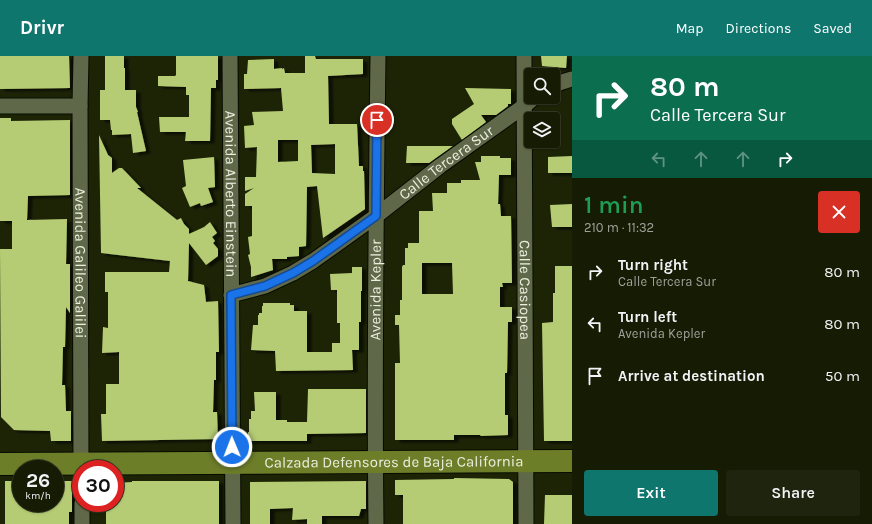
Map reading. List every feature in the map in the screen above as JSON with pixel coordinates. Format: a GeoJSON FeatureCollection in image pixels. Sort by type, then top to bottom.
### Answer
{"type":"FeatureCollection","features":[{"type":"Feature","properties":{"kind":"main road","name":"Calzada Defensores de Baja California"},"geometry":{"type":"LineString","coordinates":[[124,465],[572,461]]}},
{"type":"Feature","properties":{"kind":"main road","name":"Calzada Defensores de Baja California"},"geometry":{"type":"LineString","coordinates":[[0,464],[72,466]]}},
{"type":"Feature","properties":{"kind":"street","name":"Avenida Galileo Galilei"},"geometry":{"type":"LineString","coordinates":[[81,56],[81,460]]}},
{"type":"Feature","properties":{"kind":"street","name":"Avenida Alberto Einstein"},"geometry":{"type":"LineString","coordinates":[[230,56],[233,524]]}},
{"type":"Feature","properties":{"kind":"street","name":"Avenida Kepler"},"geometry":{"type":"LineString","coordinates":[[376,524],[376,216],[378,56]]}},
{"type":"Feature","properties":{"kind":"street","name":"Calle Casiopea"},"geometry":{"type":"LineString","coordinates":[[524,56],[525,68]]}},
{"type":"Feature","properties":{"kind":"street"},"geometry":{"type":"LineString","coordinates":[[560,83],[572,79]]}},
{"type":"Feature","properties":{"kind":"street","name":"Calle Tercera Sur"},"geometry":{"type":"LineString","coordinates":[[231,295],[265,286],[293,273],[313,261],[376,216],[440,166],[525,104]]}},
{"type":"Feature","properties":{"kind":"street","name":"Calle Casiopea"},"geometry":{"type":"LineString","coordinates":[[526,524],[529,104]]}},
{"type":"Feature","properties":{"kind":"street"},"geometry":{"type":"LineString","coordinates":[[0,106],[80,106]]}},
{"type":"Feature","properties":{"kind":"street"},"geometry":{"type":"LineString","coordinates":[[82,512],[82,524]]}},
{"type":"Feature","properties":{"kind":"building"},"geometry":{"type":"Polygon","coordinates":[[[0,56],[69,56],[70,88],[0,89],[0,56]]]}},
{"type":"Feature","properties":{"kind":"building"},"geometry":{"type":"Polygon","coordinates":[[[105,56],[124,56],[125,90],[136,90],[136,107],[146,151],[133,153],[131,134],[112,135],[110,120],[100,120],[100,90],[105,90],[105,56]]]}},
{"type":"Feature","properties":{"kind":"building"},"geometry":{"type":"Polygon","coordinates":[[[176,56],[218,56],[218,80],[216,80],[216,88],[211,88],[210,141],[185,141],[186,132],[160,132],[159,117],[189,117],[189,95],[186,95],[186,87],[158,86],[158,76],[176,75],[176,56]]]}},
{"type":"Feature","properties":{"kind":"building"},"geometry":{"type":"Polygon","coordinates":[[[305,56],[315,56],[316,59],[363,59],[363,74],[328,76],[329,124],[357,124],[359,166],[363,166],[364,171],[365,209],[323,238],[317,186],[307,187],[306,246],[299,247],[299,256],[287,257],[287,259],[272,259],[273,270],[251,277],[251,267],[248,255],[250,254],[248,237],[252,236],[252,206],[245,206],[245,194],[254,188],[245,191],[245,177],[256,177],[257,147],[245,148],[244,126],[254,125],[252,112],[283,111],[281,88],[244,89],[244,74],[247,74],[248,60],[274,59],[274,69],[284,68],[285,73],[305,73],[305,56]],[[278,140],[278,162],[298,161],[298,140],[278,140]],[[335,144],[311,145],[312,173],[335,174],[335,144]]]}},
{"type":"Feature","properties":{"kind":"building"},"geometry":{"type":"Polygon","coordinates":[[[541,56],[567,56],[566,68],[542,66],[541,56]]]}},
{"type":"Feature","properties":{"kind":"building"},"geometry":{"type":"Polygon","coordinates":[[[465,88],[511,89],[511,104],[508,104],[508,106],[496,115],[481,115],[486,122],[462,140],[452,124],[452,119],[474,104],[465,88]]]}},
{"type":"Feature","properties":{"kind":"building"},"geometry":{"type":"Polygon","coordinates":[[[0,118],[11,118],[11,121],[70,120],[70,195],[28,196],[27,220],[67,219],[66,264],[70,264],[70,313],[66,307],[62,385],[65,385],[66,411],[71,411],[71,441],[51,441],[50,431],[14,430],[1,417],[0,249],[12,249],[12,221],[0,221],[0,118]]]}},
{"type":"Feature","properties":{"kind":"building"},"geometry":{"type":"Polygon","coordinates":[[[99,135],[108,155],[112,158],[112,173],[119,168],[122,168],[141,188],[137,188],[177,220],[181,218],[189,229],[189,234],[204,227],[210,222],[217,233],[212,237],[215,241],[213,243],[218,249],[218,256],[206,265],[189,243],[188,281],[204,285],[206,302],[218,301],[219,352],[216,352],[216,380],[214,380],[213,412],[217,412],[218,439],[102,441],[101,414],[106,414],[106,384],[119,384],[119,352],[102,353],[103,327],[108,328],[108,292],[105,292],[105,272],[169,272],[170,261],[101,253],[99,135]]]}},
{"type":"Feature","properties":{"kind":"building"},"geometry":{"type":"Polygon","coordinates":[[[407,146],[453,146],[429,163],[406,163],[407,146]]]}},
{"type":"Feature","properties":{"kind":"building"},"geometry":{"type":"Polygon","coordinates":[[[481,156],[500,156],[500,158],[511,158],[511,175],[499,175],[498,204],[500,204],[501,216],[511,216],[512,283],[502,283],[503,287],[500,287],[500,307],[512,307],[512,322],[508,322],[507,373],[505,373],[505,415],[508,415],[508,435],[454,435],[454,440],[395,440],[395,363],[400,363],[399,325],[395,325],[395,315],[400,315],[400,300],[402,300],[402,267],[405,265],[405,248],[408,248],[408,243],[419,243],[419,211],[433,211],[432,193],[447,193],[447,183],[461,183],[461,180],[480,180],[475,162],[481,162],[481,156]],[[422,263],[422,294],[453,294],[452,263],[422,263]]]}},
{"type":"Feature","properties":{"kind":"building"},"geometry":{"type":"Polygon","coordinates":[[[572,156],[572,173],[548,173],[548,157],[572,156]]]}},
{"type":"Feature","properties":{"kind":"building"},"geometry":{"type":"Polygon","coordinates":[[[214,157],[215,187],[208,188],[213,202],[201,206],[200,203],[190,207],[182,188],[186,186],[183,160],[214,157]]]}},
{"type":"Feature","properties":{"kind":"building"},"geometry":{"type":"Polygon","coordinates":[[[572,204],[572,227],[552,227],[550,205],[572,204]]]}},
{"type":"Feature","properties":{"kind":"building"},"geometry":{"type":"Polygon","coordinates":[[[555,266],[572,266],[572,441],[544,441],[542,323],[553,322],[555,266]]]}},
{"type":"Feature","properties":{"kind":"building"},"geometry":{"type":"Polygon","coordinates":[[[352,267],[362,267],[359,350],[352,350],[353,370],[276,371],[275,351],[251,350],[253,325],[258,325],[258,315],[259,313],[262,313],[263,303],[290,303],[290,305],[294,305],[294,311],[307,311],[307,352],[332,352],[332,343],[340,343],[340,323],[337,323],[337,290],[331,290],[330,274],[352,273],[352,267]]]}},
{"type":"Feature","properties":{"kind":"building"},"geometry":{"type":"Polygon","coordinates":[[[308,389],[366,389],[366,433],[307,434],[307,441],[248,441],[249,419],[251,419],[251,411],[255,411],[254,392],[276,392],[276,420],[287,420],[287,422],[307,422],[308,389]]]}},
{"type":"Feature","properties":{"kind":"building"},"geometry":{"type":"Polygon","coordinates":[[[454,478],[509,479],[513,482],[513,524],[403,524],[403,495],[395,495],[395,480],[454,478]]]}},
{"type":"Feature","properties":{"kind":"building"},"geometry":{"type":"Polygon","coordinates":[[[5,481],[12,481],[12,512],[64,512],[64,481],[72,481],[72,512],[69,512],[69,524],[5,524],[5,481]]]}},
{"type":"Feature","properties":{"kind":"building"},"geometry":{"type":"Polygon","coordinates":[[[219,481],[219,524],[106,524],[106,512],[124,512],[124,482],[219,481]]]}},
{"type":"Feature","properties":{"kind":"building"},"geometry":{"type":"Polygon","coordinates":[[[366,481],[366,509],[361,509],[359,516],[322,516],[322,524],[307,524],[307,519],[292,520],[293,508],[270,509],[270,524],[250,524],[250,482],[366,481]]]}},
{"type":"Feature","properties":{"kind":"building"},"geometry":{"type":"Polygon","coordinates":[[[545,495],[572,495],[572,524],[544,524],[545,495]]]}},
{"type":"Feature","properties":{"kind":"route"},"geometry":{"type":"LineString","coordinates":[[232,447],[231,295],[265,286],[293,273],[313,261],[376,216],[377,120]]}}]}
